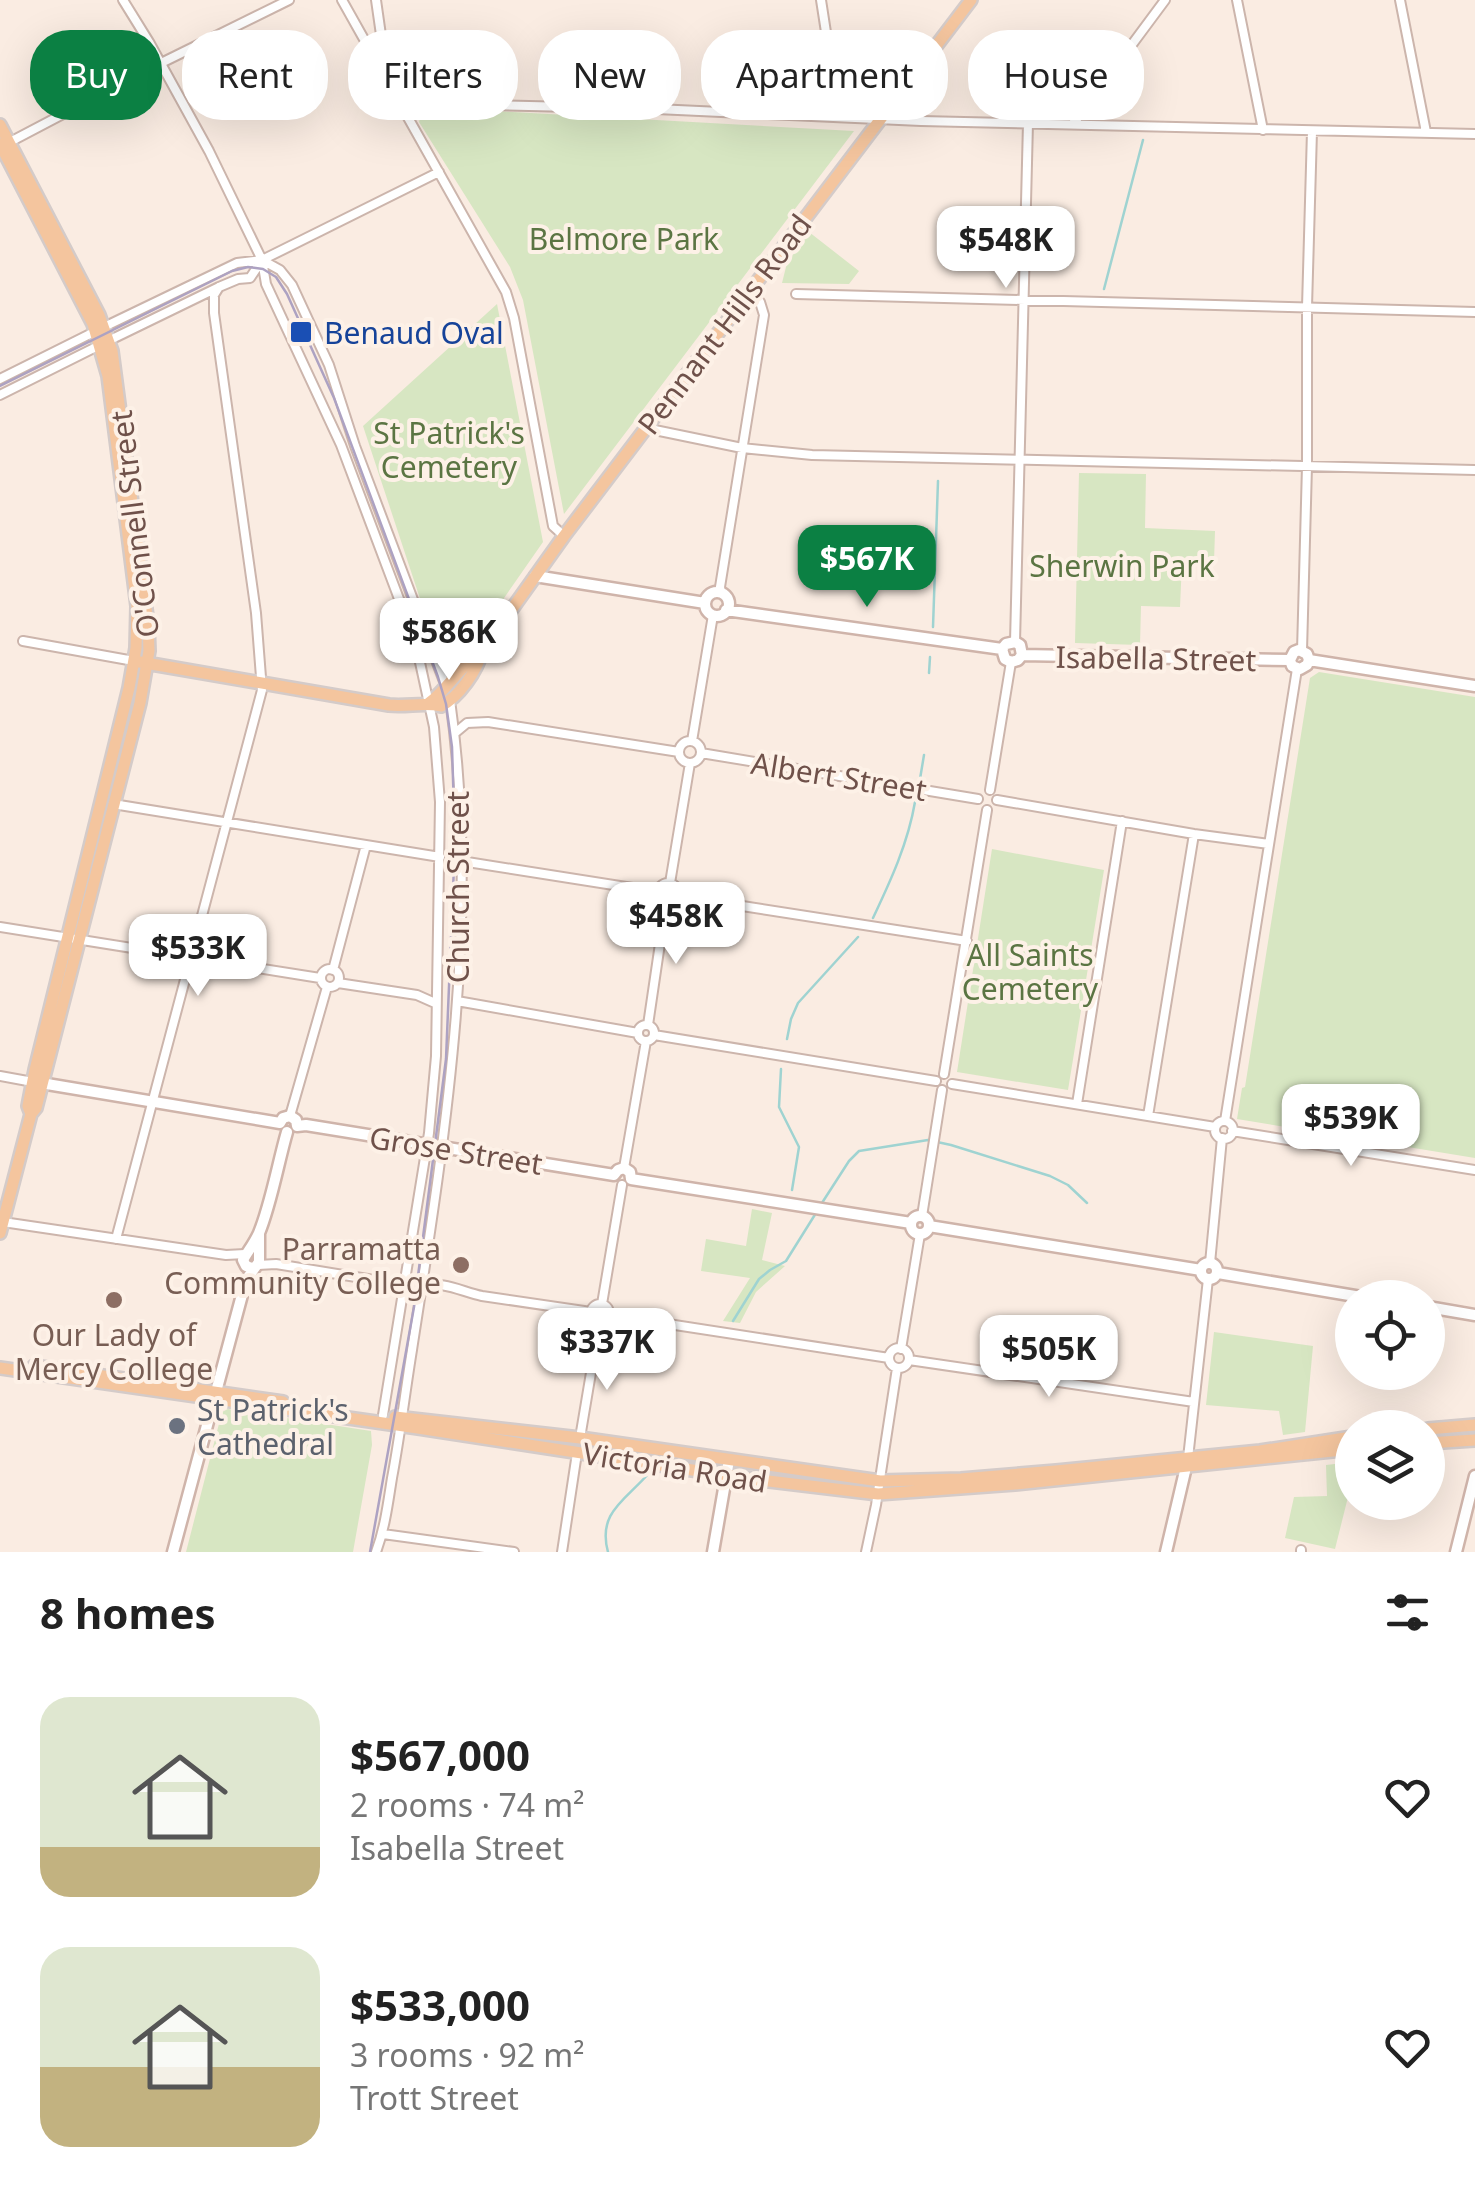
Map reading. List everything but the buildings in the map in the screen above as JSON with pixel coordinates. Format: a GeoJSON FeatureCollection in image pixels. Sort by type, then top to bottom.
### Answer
{"type":"FeatureCollection","features":[{"type":"Feature","properties":{"kind":"main road","name":"Pennant Hills Road"},"geometry":{"type":"LineString","coordinates":[[948,30],[971,0]]}},
{"type":"Feature","properties":{"kind":"main road","name":"Pennant Hills Road"},"geometry":{"type":"LineString","coordinates":[[429,703],[449,694],[479,662],[477,655],[564,536],[878,120]]}},
{"type":"Feature","properties":{"kind":"main road","name":"O'Connell Street"},"geometry":{"type":"LineString","coordinates":[[0,125],[3,145],[115,364],[149,643],[126,703],[74,939]]}},
{"type":"Feature","properties":{"kind":"main road","name":"O'Connell Street"},"geometry":{"type":"LineString","coordinates":[[1,1227],[31,1114],[36,1108],[37,1082],[140,703],[140,662]]}},
{"type":"Feature","properties":{"kind":"main road"},"geometry":{"type":"LineString","coordinates":[[140,662],[389,706],[429,703]]}},
{"type":"Feature","properties":{"kind":"main road","name":"Victoria Road"},"geometry":{"type":"LineString","coordinates":[[0,1364],[401,1421],[580,1438],[879,1488]]}},
{"type":"Feature","properties":{"kind":"main road","name":"Victoria Road"},"geometry":{"type":"LineString","coordinates":[[214,1396],[383,1415],[577,1452],[727,1475],[879,1488],[1335,1451]]}},
{"type":"Feature","properties":{"kind":"main road"},"geometry":{"type":"LineString","coordinates":[[1445,1428],[1475,1425]]}},
{"type":"Feature","properties":{"kind":"main road","name":"Victoria Road"},"geometry":{"type":"LineString","coordinates":[[1187,1462],[1335,1440]]}},
{"type":"Feature","properties":{"kind":"main road"},"geometry":{"type":"LineString","coordinates":[[1445,1443],[1475,1440]]}},
{"type":"Feature","properties":{"kind":"street","name":"Church Street"},"geometry":{"type":"LineString","coordinates":[[122,0],[140,30]]}},
{"type":"Feature","properties":{"kind":"street"},"geometry":{"type":"LineString","coordinates":[[162,62],[290,0]]}},
{"type":"Feature","properties":{"kind":"street"},"geometry":{"type":"LineString","coordinates":[[342,0],[359,30]]}},
{"type":"Feature","properties":{"kind":"street"},"geometry":{"type":"LineString","coordinates":[[376,0],[380,30]]}},
{"type":"Feature","properties":{"kind":"street"},"geometry":{"type":"LineString","coordinates":[[822,0],[826,30]]}},
{"type":"Feature","properties":{"kind":"street"},"geometry":{"type":"LineString","coordinates":[[1073,124],[1165,0]]}},
{"type":"Feature","properties":{"kind":"street"},"geometry":{"type":"LineString","coordinates":[[1238,0],[1264,130]]}},
{"type":"Feature","properties":{"kind":"street"},"geometry":{"type":"LineString","coordinates":[[1400,0],[1426,132]]}},
{"type":"Feature","properties":{"kind":"street","name":"Church Street"},"geometry":{"type":"LineString","coordinates":[[162,67],[209,150],[262,260],[266,284],[335,429],[416,644],[434,727],[440,802],[436,1056],[427,1145],[383,1415]]}},
{"type":"Feature","properties":{"kind":"street"},"geometry":{"type":"LineString","coordinates":[[518,106],[701,111]]}},
{"type":"Feature","properties":{"kind":"street"},"geometry":{"type":"LineString","coordinates":[[3,145],[51,120]]}},
{"type":"Feature","properties":{"kind":"street"},"geometry":{"type":"LineString","coordinates":[[410,120],[512,306],[553,526],[564,536]]}},
{"type":"Feature","properties":{"kind":"street"},"geometry":{"type":"LineString","coordinates":[[916,120],[1475,134]]}},
{"type":"Feature","properties":{"kind":"street"},"geometry":{"type":"LineString","coordinates":[[1015,642],[1028,123]]}},
{"type":"Feature","properties":{"kind":"street"},"geometry":{"type":"LineString","coordinates":[[1225,1121],[1270,844],[1294,664],[1305,667],[1312,131]]}},
{"type":"Feature","properties":{"kind":"street"},"geometry":{"type":"LineString","coordinates":[[0,379],[237,263],[262,260],[439,172]]}},
{"type":"Feature","properties":{"kind":"street","name":"Church Street"},"geometry":{"type":"LineString","coordinates":[[262,260],[280,270],[292,285],[329,365],[354,446],[449,694],[455,734],[460,861],[457,1001],[422,1287],[383,1534],[376,1552]]}},
{"type":"Feature","properties":{"kind":"street"},"geometry":{"type":"LineString","coordinates":[[249,278],[262,260]]}},
{"type":"Feature","properties":{"kind":"street"},"geometry":{"type":"LineString","coordinates":[[0,395],[238,279],[266,284]]}},
{"type":"Feature","properties":{"kind":"street"},"geometry":{"type":"LineString","coordinates":[[116,1238],[263,683],[214,312],[214,295],[219,287]]}},
{"type":"Feature","properties":{"kind":"street"},"geometry":{"type":"LineString","coordinates":[[713,615],[726,610],[728,600],[720,588],[764,315],[750,290]]}},
{"type":"Feature","properties":{"kind":"street"},"geometry":{"type":"LineString","coordinates":[[796,294],[1475,312]]}},
{"type":"Feature","properties":{"kind":"street"},"geometry":{"type":"LineString","coordinates":[[193,299],[203,301],[214,312]]}},
{"type":"Feature","properties":{"kind":"street"},"geometry":{"type":"LineString","coordinates":[[645,428],[742,448],[812,455],[1475,470]]}},
{"type":"Feature","properties":{"kind":"street"},"geometry":{"type":"LineString","coordinates":[[536,576],[705,603]]}},
{"type":"Feature","properties":{"kind":"street"},"geometry":{"type":"LineString","coordinates":[[705,603],[712,593],[721,593]]}},
{"type":"Feature","properties":{"kind":"street"},"geometry":{"type":"LineString","coordinates":[[705,603],[713,615]]}},
{"type":"Feature","properties":{"kind":"street"},"geometry":{"type":"LineString","coordinates":[[726,610],[1002,649]]}},
{"type":"Feature","properties":{"kind":"street"},"geometry":{"type":"LineString","coordinates":[[692,741],[713,615]]}},
{"type":"Feature","properties":{"kind":"street"},"geometry":{"type":"LineString","coordinates":[[23,642],[140,662]]}},
{"type":"Feature","properties":{"kind":"street"},"geometry":{"type":"LineString","coordinates":[[1008,642],[1015,642],[1022,648],[1022,655],[1011,662],[1002,649],[1008,642]]}},
{"type":"Feature","properties":{"kind":"street"},"geometry":{"type":"LineString","coordinates":[[432,650],[452,665],[477,655]]}},
{"type":"Feature","properties":{"kind":"street","name":"Isabella Street"},"geometry":{"type":"LineString","coordinates":[[1022,655],[1294,664]]}},
{"type":"Feature","properties":{"kind":"street"},"geometry":{"type":"LineString","coordinates":[[1306,655],[1475,686]]}},
{"type":"Feature","properties":{"kind":"street"},"geometry":{"type":"LineString","coordinates":[[990,790],[1011,662]]}},
{"type":"Feature","properties":{"kind":"street"},"geometry":{"type":"LineString","coordinates":[[455,734],[467,724],[496,722],[679,752]]}},
{"type":"Feature","properties":{"kind":"street"},"geometry":{"type":"LineString","coordinates":[[692,741],[699,746],[700,753],[698,760],[690,763],[682,760],[679,752],[684,743],[692,741]]}},
{"type":"Feature","properties":{"kind":"street","name":"Albert Street"},"geometry":{"type":"LineString","coordinates":[[700,753],[978,799]]}},
{"type":"Feature","properties":{"kind":"street"},"geometry":{"type":"LineString","coordinates":[[670,883],[690,763]]}},
{"type":"Feature","properties":{"kind":"street"},"geometry":{"type":"LineString","coordinates":[[990,790],[998,800],[987,810],[978,799],[983,791],[990,790]]}},
{"type":"Feature","properties":{"kind":"street"},"geometry":{"type":"LineString","coordinates":[[998,800],[1270,844]]}},
{"type":"Feature","properties":{"kind":"street"},"geometry":{"type":"LineString","coordinates":[[113,804],[440,857]]}},
{"type":"Feature","properties":{"kind":"street"},"geometry":{"type":"LineString","coordinates":[[944,1074],[987,810]]}},
{"type":"Feature","properties":{"kind":"street"},"geometry":{"type":"LineString","coordinates":[[1076,1104],[1122,821]]}},
{"type":"Feature","properties":{"kind":"street"},"geometry":{"type":"LineString","coordinates":[[1148,1116],[1194,834]]}},
{"type":"Feature","properties":{"kind":"street"},"geometry":{"type":"LineString","coordinates":[[333,970],[366,845]]}},
{"type":"Feature","properties":{"kind":"street"},"geometry":{"type":"LineString","coordinates":[[460,861],[658,892]]}},
{"type":"Feature","properties":{"kind":"street"},"geometry":{"type":"LineString","coordinates":[[670,883],[677,888],[678,896],[666,903],[658,892],[670,883]]}},
{"type":"Feature","properties":{"kind":"street"},"geometry":{"type":"LineString","coordinates":[[678,896],[966,940]]}},
{"type":"Feature","properties":{"kind":"street"},"geometry":{"type":"LineString","coordinates":[[648,1026],[666,903]]}},
{"type":"Feature","properties":{"kind":"street"},"geometry":{"type":"LineString","coordinates":[[0,927],[320,978],[327,987]]}},
{"type":"Feature","properties":{"kind":"street"},"geometry":{"type":"LineString","coordinates":[[320,978],[324,971],[333,970]]}},
{"type":"Feature","properties":{"kind":"street"},"geometry":{"type":"LineString","coordinates":[[333,970],[339,976],[338,983]]}},
{"type":"Feature","properties":{"kind":"street"},"geometry":{"type":"LineString","coordinates":[[327,987],[338,983],[406,993],[436,1003]]}},
{"type":"Feature","properties":{"kind":"street"},"geometry":{"type":"LineString","coordinates":[[173,1552],[327,987]]}},
{"type":"Feature","properties":{"kind":"street"},"geometry":{"type":"LineString","coordinates":[[457,1001],[638,1032]]}},
{"type":"Feature","properties":{"kind":"street"},"geometry":{"type":"LineString","coordinates":[[602,1304],[653,1030],[642,1026],[638,1032]]}},
{"type":"Feature","properties":{"kind":"street"},"geometry":{"type":"LineString","coordinates":[[638,1032],[640,1037],[936,1081]]}},
{"type":"Feature","properties":{"kind":"street"},"geometry":{"type":"LineString","coordinates":[[944,1074],[936,1081],[937,1087],[942,1090],[952,1084]]}},
{"type":"Feature","properties":{"kind":"street"},"geometry":{"type":"LineString","coordinates":[[944,1074],[952,1084]]}},
{"type":"Feature","properties":{"kind":"street"},"geometry":{"type":"LineString","coordinates":[[0,1076],[37,1082]]}},
{"type":"Feature","properties":{"kind":"street","name":"Grose Street"},"geometry":{"type":"LineString","coordinates":[[37,1082],[911,1223],[914,1218],[923,1226]]}},
{"type":"Feature","properties":{"kind":"street"},"geometry":{"type":"LineString","coordinates":[[952,1084],[1215,1127]]}},
{"type":"Feature","properties":{"kind":"street"},"geometry":{"type":"LineString","coordinates":[[901,1349],[942,1090]]}},
{"type":"Feature","properties":{"kind":"street"},"geometry":{"type":"LineString","coordinates":[[1225,1121],[1231,1124],[1232,1131],[1229,1137],[1222,1138],[1215,1127],[1225,1121]]}},
{"type":"Feature","properties":{"kind":"street"},"geometry":{"type":"LineString","coordinates":[[1232,1131],[1475,1170]]}},
{"type":"Feature","properties":{"kind":"street"},"geometry":{"type":"LineString","coordinates":[[1166,1552],[1187,1462],[1222,1138]]}},
{"type":"Feature","properties":{"kind":"street"},"geometry":{"type":"LineString","coordinates":[[923,1226],[1335,1293]]}},
{"type":"Feature","properties":{"kind":"street"},"geometry":{"type":"LineString","coordinates":[[1,1227],[116,1238],[405,1285]]}},
{"type":"Feature","properties":{"kind":"street"},"geometry":{"type":"LineString","coordinates":[[422,1287],[432,1284],[457,1288],[468,1294],[593,1316],[600,1322],[608,1318],[889,1358]]}},
{"type":"Feature","properties":{"kind":"street"},"geometry":{"type":"LineString","coordinates":[[580,1438],[596,1343],[593,1316],[595,1306],[602,1304],[607,1307],[608,1318],[596,1343]]}},
{"type":"Feature","properties":{"kind":"street"},"geometry":{"type":"LineString","coordinates":[[1445,1310],[1475,1315]]}},
{"type":"Feature","properties":{"kind":"street"},"geometry":{"type":"LineString","coordinates":[[901,1349],[908,1360],[897,1368],[889,1358],[901,1349]]}},
{"type":"Feature","properties":{"kind":"street"},"geometry":{"type":"LineString","coordinates":[[908,1360],[1194,1402]]}},
{"type":"Feature","properties":{"kind":"street"},"geometry":{"type":"LineString","coordinates":[[866,1552],[897,1368]]}},
{"type":"Feature","properties":{"kind":"street"},"geometry":{"type":"LineString","coordinates":[[562,1552],[577,1452]]}},
{"type":"Feature","properties":{"kind":"street"},"geometry":{"type":"LineString","coordinates":[[713,1552],[729,1460]]}},
{"type":"Feature","properties":{"kind":"street"},"geometry":{"type":"LineString","coordinates":[[1456,1552],[1475,1476]]}},
{"type":"Feature","properties":{"kind":"street"},"geometry":{"type":"LineString","coordinates":[[383,1534],[514,1552]]}},
{"type":"Feature","properties":{"kind":"green space","name":"Belmore Park"},"geometry":{"type":"Polygon","coordinates":[[[518,112],[538,113],[538,120],[656,120],[854,131],[564,514],[523,300],[510,267],[419,122],[518,120],[518,112]]]}},
{"type":"Feature","properties":{"kind":"green space"},"geometry":{"type":"Polygon","coordinates":[[[809,232],[859,271],[849,284],[782,283],[787,263],[809,232]]]}},
{"type":"Feature","properties":{"kind":"green space","name":"St Patrick's Cemetery"},"geometry":{"type":"Polygon","coordinates":[[[497,304],[543,542],[472,644],[434,641],[363,426],[497,304]]]}},
{"type":"Feature","properties":{"kind":"green space","name":"Sherwin Park"},"geometry":{"type":"Polygon","coordinates":[[[1079,473],[1146,474],[1145,528],[1215,531],[1214,562],[1182,562],[1180,607],[1141,606],[1140,645],[1075,643],[1079,473]]]}},
{"type":"Feature","properties":{"kind":"green space"},"geometry":{"type":"Polygon","coordinates":[[[1319,672],[1475,697],[1475,1158],[1237,1119],[1310,678],[1319,672]]]}},
{"type":"Feature","properties":{"kind":"green space","name":"All Saints Cemetery"},"geometry":{"type":"Polygon","coordinates":[[[992,849],[1104,870],[1068,1090],[957,1072],[992,849]]]}},
{"type":"Feature","properties":{"kind":"green space"},"geometry":{"type":"Polygon","coordinates":[[[752,1209],[772,1213],[762,1260],[785,1266],[756,1292],[740,1323],[723,1321],[750,1278],[701,1271],[706,1239],[746,1246],[752,1209]]]}},
{"type":"Feature","properties":{"kind":"green space"},"geometry":{"type":"Polygon","coordinates":[[[1214,1332],[1313,1346],[1305,1432],[1283,1435],[1279,1411],[1206,1405],[1214,1332]]]}},
{"type":"Feature","properties":{"kind":"green space"},"geometry":{"type":"Polygon","coordinates":[[[228,1409],[371,1431],[372,1445],[353,1552],[186,1552],[222,1412],[228,1409]]]}},
{"type":"Feature","properties":{"kind":"green space"},"geometry":{"type":"Polygon","coordinates":[[[1335,1464],[1335,1520],[1342,1520],[1335,1549],[1285,1538],[1294,1497],[1327,1496],[1326,1465],[1335,1464]]]}},
{"type":"Feature","properties":{"kind":"waterway"},"geometry":{"type":"LineString","coordinates":[[1104,289],[1143,140]]}},
{"type":"Feature","properties":{"kind":"waterway"},"geometry":{"type":"LineString","coordinates":[[933,627],[938,481]]}},
{"type":"Feature","properties":{"kind":"waterway"},"geometry":{"type":"LineString","coordinates":[[929,673],[930,657]]}},
{"type":"Feature","properties":{"kind":"waterway"},"geometry":{"type":"LineString","coordinates":[[920,779],[924,755]]}},
{"type":"Feature","properties":{"kind":"waterway"},"geometry":{"type":"LineString","coordinates":[[873,918],[903,847],[915,802]]}},
{"type":"Feature","properties":{"kind":"waterway"},"geometry":{"type":"LineString","coordinates":[[787,1039],[798,1003],[858,937]]}},
{"type":"Feature","properties":{"kind":"waterway"},"geometry":{"type":"LineString","coordinates":[[781,1069],[779,1107],[799,1147],[792,1190]]}},
{"type":"Feature","properties":{"kind":"waterway"},"geometry":{"type":"LineString","coordinates":[[820,1206],[859,1151],[928,1140],[1050,1176],[1068,1185],[1087,1203]]}},
{"type":"Feature","properties":{"kind":"waterway"},"geometry":{"type":"LineString","coordinates":[[733,1321],[759,1279],[786,1261],[816,1213]]}},
{"type":"Feature","properties":{"kind":"waterway"},"geometry":{"type":"LineString","coordinates":[[608,1552],[610,1517],[649,1473]]}},
{"type":"Feature","properties":{"kind":"tram line"},"geometry":{"type":"LineString","coordinates":[[0,386],[232,271],[263,269],[276,277],[334,398],[438,677],[452,747],[455,842],[446,1059],[414,1307],[370,1552]]}},
{"type":"Feature","properties":{"kind":"place","name":"Benaud Oval"},"geometry":{"type":"Point","coordinates":[301,332]}},
{"type":"Feature","properties":{"kind":"place","name":"Parramatta Community College"},"geometry":{"type":"Point","coordinates":[461,1265]}},
{"type":"Feature","properties":{"kind":"place","name":"Our Lady of Mercy College"},"geometry":{"type":"Point","coordinates":[114,1300]}},
{"type":"Feature","properties":{"kind":"place","name":"St Patrick's Cathedral"},"geometry":{"type":"Point","coordinates":[177,1426]}}]}
